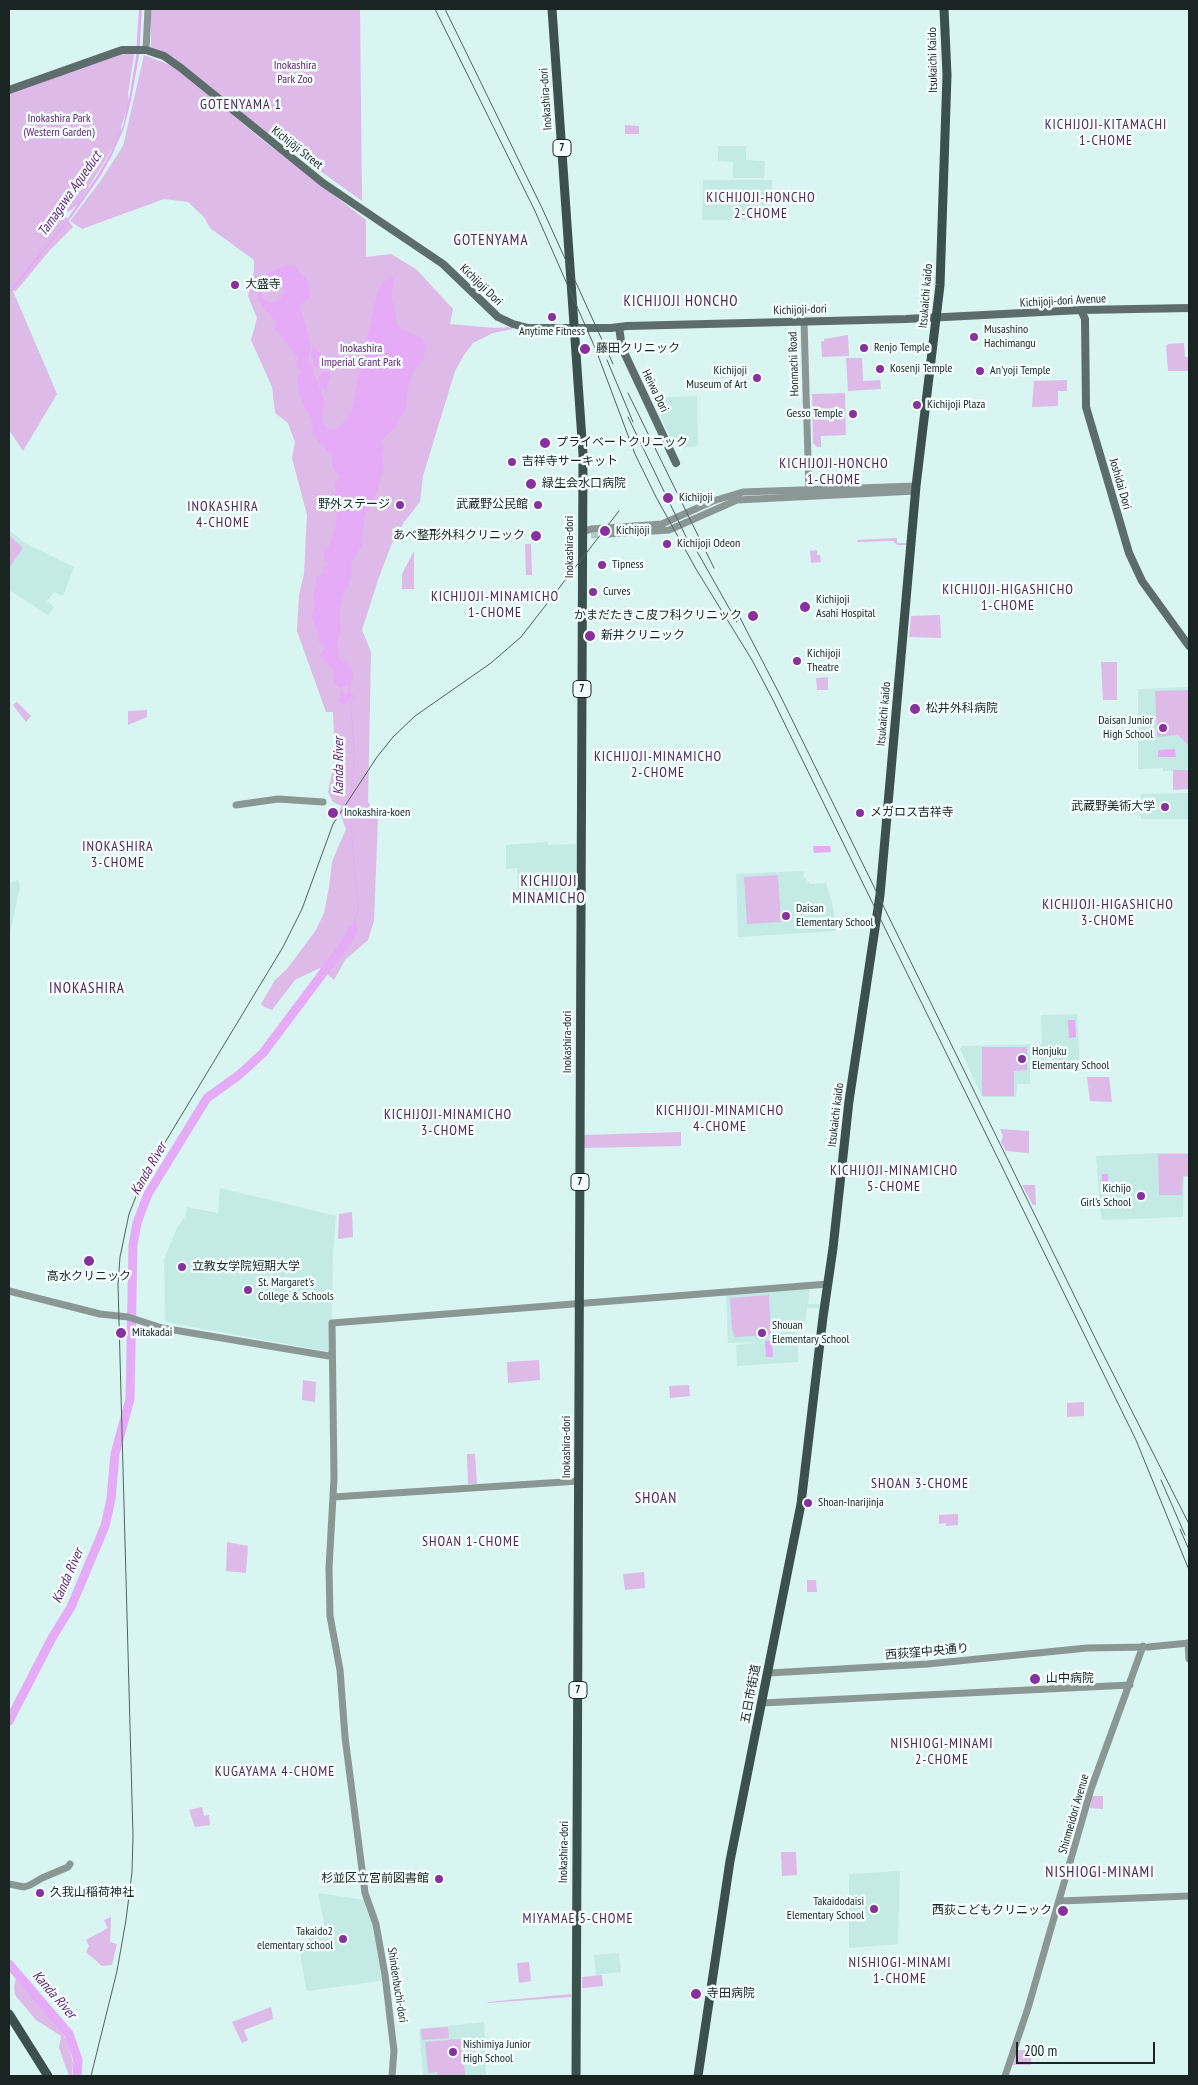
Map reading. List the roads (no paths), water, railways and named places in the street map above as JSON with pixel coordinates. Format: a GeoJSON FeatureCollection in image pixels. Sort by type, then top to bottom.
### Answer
{"type":"FeatureCollection","features":[{"type":"Feature","properties":{"kind":"main road","name":"Inokashira-dori"},"geometry":{"type":"LineString","coordinates":[[552,9],[575,327],[587,534],[579,1303],[576,2076]]}},
{"type":"Feature","properties":{"kind":"main road","name":"Itsukaichi kaido"},"geometry":{"type":"LineString","coordinates":[[769,1673],[802,1497],[849,1101],[880,895],[916,489],[937,318],[942,256],[946,93],[944,9]]}},
{"type":"Feature","properties":{"kind":"main road"},"geometry":{"type":"LineString","coordinates":[[9,90],[117,51],[140,50]]}},
{"type":"Feature","properties":{"kind":"main road","name":"Kichijoji Dori"},"geometry":{"type":"LineString","coordinates":[[140,50],[174,62],[323,183],[443,264],[503,320],[528,328],[618,327]]}},
{"type":"Feature","properties":{"kind":"main road","name":"Kichijoji-dori Avenue"},"geometry":{"type":"LineString","coordinates":[[937,318],[1082,310],[1189,308]]}},
{"type":"Feature","properties":{"kind":"main road","name":"Joshidai Dori"},"geometry":{"type":"LineString","coordinates":[[1082,310],[1085,319],[1086,407],[1129,553],[1142,580],[1189,646]]}},
{"type":"Feature","properties":{"kind":"main road","name":"Kichijoji-dori"},"geometry":{"type":"LineString","coordinates":[[618,327],[937,318]]}},
{"type":"Feature","properties":{"kind":"main road","name":"Heiwa Dori"},"geometry":{"type":"LineString","coordinates":[[618,327],[622,348],[676,463]]}},
{"type":"Feature","properties":{"kind":"main road","name":"五日市街道"},"geometry":{"type":"LineString","coordinates":[[698,2076],[721,1916],[769,1673]]}},
{"type":"Feature","properties":{"kind":"main road"},"geometry":{"type":"LineString","coordinates":[[9,2014],[48,2076]]}},
{"type":"Feature","properties":{"kind":"street"},"geometry":{"type":"LineString","coordinates":[[140,50],[148,9]]}},
{"type":"Feature","properties":{"kind":"street","name":"Honmachi Road"},"geometry":{"type":"LineString","coordinates":[[804,321],[809,493]]}},
{"type":"Feature","properties":{"kind":"street"},"geometry":{"type":"LineString","coordinates":[[587,534],[591,529],[662,524],[714,501],[736,494],[916,489]]}},
{"type":"Feature","properties":{"kind":"street"},"geometry":{"type":"LineString","coordinates":[[608,534],[669,530],[736,500],[809,493]]}},
{"type":"Feature","properties":{"kind":"street"},"geometry":{"type":"LineString","coordinates":[[236,805],[278,799],[323,802]]}},
{"type":"Feature","properties":{"kind":"street"},"geometry":{"type":"LineString","coordinates":[[579,1303],[828,1284]]}},
{"type":"Feature","properties":{"kind":"street"},"geometry":{"type":"LineString","coordinates":[[9,1291],[100,1314],[128,1317],[162,1328],[330,1356],[332,1353]]}},
{"type":"Feature","properties":{"kind":"street","name":"Shindenbuchi-dori"},"geometry":{"type":"LineString","coordinates":[[392,2076],[394,2051],[385,1975],[376,1924],[367,1898],[344,1736],[340,1670],[330,1616],[328,1589],[333,1496],[332,1323],[579,1303]]}},
{"type":"Feature","properties":{"kind":"street"},"geometry":{"type":"LineString","coordinates":[[333,1496],[579,1481]]}},
{"type":"Feature","properties":{"kind":"street"},"geometry":{"type":"LineString","coordinates":[[1189,1643],[1189,1659]]}},
{"type":"Feature","properties":{"kind":"street","name":"西荻窪中央通り"},"geometry":{"type":"LineString","coordinates":[[769,1673],[928,1664],[1087,1648],[1189,1643]]}},
{"type":"Feature","properties":{"kind":"street","name":"Shinmeidori Avenue"},"geometry":{"type":"LineString","coordinates":[[1005,2076],[1016,2048],[1092,1789],[1130,1685],[1142,1646]]}},
{"type":"Feature","properties":{"kind":"street"},"geometry":{"type":"LineString","coordinates":[[762,1703],[1130,1685]]}},
{"type":"Feature","properties":{"kind":"street"},"geometry":{"type":"LineString","coordinates":[[9,1884],[24,1887],[68,1867],[70,1864]]}},
{"type":"Feature","properties":{"kind":"street"},"geometry":{"type":"LineString","coordinates":[[1060,1901],[1189,1896]]}},
{"type":"Feature","properties":{"kind":"waterway"},"geometry":{"type":"LineString","coordinates":[[392,278],[399,271]]}},
{"type":"Feature","properties":{"kind":"waterway"},"geometry":{"type":"LineString","coordinates":[[349,691],[350,686]]}},
{"type":"Feature","properties":{"kind":"waterway"},"geometry":{"type":"LineString","coordinates":[[342,688],[342,693]]}},
{"type":"Feature","properties":{"kind":"waterway","name":"Kanda River"},"geometry":{"type":"LineString","coordinates":[[350,699],[355,756],[350,801],[358,910],[353,929]]}},
{"type":"Feature","properties":{"kind":"waterway","name":"Kanda River"},"geometry":{"type":"LineString","coordinates":[[9,1721],[52,1638],[71,1607],[105,1526],[111,1499],[115,1454],[130,1399],[133,1245],[137,1223],[148,1194],[207,1098],[239,1075],[263,1053],[347,941],[353,929]]}},
{"type":"Feature","properties":{"kind":"waterway","name":"Kanda River"},"geometry":{"type":"LineString","coordinates":[[9,1964],[69,2034],[78,2060],[77,2076]]}},
{"type":"Feature","properties":{"kind":"tunnel"},"geometry":{"type":"LineString","coordinates":[[591,535],[608,534]]}},
{"type":"Feature","properties":{"kind":"railway"},"geometry":{"type":"LineString","coordinates":[[435,9],[535,211],[596,350],[635,454],[656,497],[696,569],[752,660],[772,698],[1136,1440],[1189,1570]]}},
{"type":"Feature","properties":{"kind":"railway"},"geometry":{"type":"LineString","coordinates":[[445,9],[542,208],[613,364]]}},
{"type":"Feature","properties":{"kind":"railway"},"geometry":{"type":"LineString","coordinates":[[607,360],[633,422]]}},
{"type":"Feature","properties":{"kind":"railway"},"geometry":{"type":"LineString","coordinates":[[628,393],[714,568]]}},
{"type":"Feature","properties":{"kind":"railway"},"geometry":{"type":"LineString","coordinates":[[628,417],[691,547]]}},
{"type":"Feature","properties":{"kind":"railway"},"geometry":{"type":"LineString","coordinates":[[91,2076],[117,1971],[132,1872],[133,1836],[118,1284],[120,1257],[129,1214],[141,1184],[158,1154],[283,947],[302,909],[333,824],[377,757],[393,737],[415,716],[491,663],[521,637],[619,511]]}},
{"type":"Feature","properties":{"kind":"railway"},"geometry":{"type":"LineString","coordinates":[[690,539],[737,622]]}},
{"type":"Feature","properties":{"kind":"railway"},"geometry":{"type":"LineString","coordinates":[[737,612],[780,695],[1100,1348],[1189,1524]]}},
{"type":"Feature","properties":{"kind":"railway"},"geometry":{"type":"LineString","coordinates":[[1161,1480],[1185,1535]]}},
{"type":"Feature","properties":{"kind":"railway"},"geometry":{"type":"LineString","coordinates":[[1180,1529],[1189,1550]]}},
{"type":"Feature","properties":{"kind":"place","name":"大盛寺"},"geometry":{"type":"Point","coordinates":[235,285]}},
{"type":"Feature","properties":{"kind":"place","name":"Anytime Fitness"},"geometry":{"type":"Point","coordinates":[552,317]}},
{"type":"Feature","properties":{"kind":"place","name":"Musashino Hachimangu"},"geometry":{"type":"Point","coordinates":[974,337]}},
{"type":"Feature","properties":{"kind":"place","name":"Renjo Temple"},"geometry":{"type":"Point","coordinates":[864,348]}},
{"type":"Feature","properties":{"kind":"place","name":"藤田クリニック"},"geometry":{"type":"Point","coordinates":[585,349]}},
{"type":"Feature","properties":{"kind":"place","name":"Kosenji Temple"},"geometry":{"type":"Point","coordinates":[880,369]}},
{"type":"Feature","properties":{"kind":"place","name":"An'yoji Temple"},"geometry":{"type":"Point","coordinates":[980,371]}},
{"type":"Feature","properties":{"kind":"place","name":"Kichijoji Museum of Art"},"geometry":{"type":"Point","coordinates":[757,378]}},
{"type":"Feature","properties":{"kind":"place","name":"Kichijoji Plaza"},"geometry":{"type":"Point","coordinates":[917,405]}},
{"type":"Feature","properties":{"kind":"place","name":"Gesso Temple"},"geometry":{"type":"Point","coordinates":[853,414]}},
{"type":"Feature","properties":{"kind":"place","name":"プライベートクリニック"},"geometry":{"type":"Point","coordinates":[545,443]}},
{"type":"Feature","properties":{"kind":"place","name":"吉祥寺サーキット"},"geometry":{"type":"Point","coordinates":[512,462]}},
{"type":"Feature","properties":{"kind":"place","name":"緑生会水口病院"},"geometry":{"type":"Point","coordinates":[531,484]}},
{"type":"Feature","properties":{"kind":"place","name":"Kichijoji"},"geometry":{"type":"Point","coordinates":[668,498]}},
{"type":"Feature","properties":{"kind":"place","name":"野外ステージ"},"geometry":{"type":"Point","coordinates":[400,505]}},
{"type":"Feature","properties":{"kind":"place","name":"武蔵野公民館"},"geometry":{"type":"Point","coordinates":[538,505]}},
{"type":"Feature","properties":{"kind":"place","name":"Kichijōji"},"geometry":{"type":"Point","coordinates":[605,531]}},
{"type":"Feature","properties":{"kind":"place","name":"あべ整形外科クリニック"},"geometry":{"type":"Point","coordinates":[536,536]}},
{"type":"Feature","properties":{"kind":"place","name":"Kichijoji Odeon"},"geometry":{"type":"Point","coordinates":[667,544]}},
{"type":"Feature","properties":{"kind":"place","name":"Tipness"},"geometry":{"type":"Point","coordinates":[602,565]}},
{"type":"Feature","properties":{"kind":"place","name":"Curves"},"geometry":{"type":"Point","coordinates":[593,592]}},
{"type":"Feature","properties":{"kind":"place","name":"Kichijoji Asahi Hospital"},"geometry":{"type":"Point","coordinates":[805,607]}},
{"type":"Feature","properties":{"kind":"place","name":"かまだたきこ皮フ科クリニック"},"geometry":{"type":"Point","coordinates":[753,616]}},
{"type":"Feature","properties":{"kind":"place","name":"新井クリニック"},"geometry":{"type":"Point","coordinates":[590,636]}},
{"type":"Feature","properties":{"kind":"place","name":"Kichijoji Theatre"},"geometry":{"type":"Point","coordinates":[797,661]}},
{"type":"Feature","properties":{"kind":"place","name":"松井外科病院"},"geometry":{"type":"Point","coordinates":[915,709]}},
{"type":"Feature","properties":{"kind":"place","name":"Daisan Junior High School"},"geometry":{"type":"Point","coordinates":[1163,728]}},
{"type":"Feature","properties":{"kind":"place","name":"武蔵野美術大学"},"geometry":{"type":"Point","coordinates":[1165,807]}},
{"type":"Feature","properties":{"kind":"place","name":"Inokashira-koen"},"geometry":{"type":"Point","coordinates":[333,813]}},
{"type":"Feature","properties":{"kind":"place","name":"メガロス吉祥寺"},"geometry":{"type":"Point","coordinates":[860,813]}},
{"type":"Feature","properties":{"kind":"place","name":"Daisan Elementary School"},"geometry":{"type":"Point","coordinates":[786,916]}},
{"type":"Feature","properties":{"kind":"place","name":"Honjuku Elementary School"},"geometry":{"type":"Point","coordinates":[1022,1059]}},
{"type":"Feature","properties":{"kind":"place","name":"Kichijo Girl's School"},"geometry":{"type":"Point","coordinates":[1141,1196]}},
{"type":"Feature","properties":{"kind":"place","name":"高水クリニック"},"geometry":{"type":"Point","coordinates":[89,1261]}},
{"type":"Feature","properties":{"kind":"place","name":"立教女学院短期大学"},"geometry":{"type":"Point","coordinates":[182,1267]}},
{"type":"Feature","properties":{"kind":"place","name":"St. Margaret's College & Schools"},"geometry":{"type":"Point","coordinates":[248,1290]}},
{"type":"Feature","properties":{"kind":"place","name":"Mitakadai"},"geometry":{"type":"Point","coordinates":[121,1333]}},
{"type":"Feature","properties":{"kind":"place","name":"Shouan Elementary School"},"geometry":{"type":"Point","coordinates":[762,1333]}},
{"type":"Feature","properties":{"kind":"place","name":"Shoan-Inarijinja"},"geometry":{"type":"Point","coordinates":[808,1503]}},
{"type":"Feature","properties":{"kind":"place","name":"山中病院"},"geometry":{"type":"Point","coordinates":[1035,1679]}},
{"type":"Feature","properties":{"kind":"place","name":"杉並区立宮前図書館"},"geometry":{"type":"Point","coordinates":[439,1879]}},
{"type":"Feature","properties":{"kind":"place","name":"久我山稲荷神社"},"geometry":{"type":"Point","coordinates":[40,1893]}},
{"type":"Feature","properties":{"kind":"place","name":"Takaidodaisi Elementary School"},"geometry":{"type":"Point","coordinates":[874,1909]}},
{"type":"Feature","properties":{"kind":"place","name":"西荻こどもクリニック"},"geometry":{"type":"Point","coordinates":[1063,1911]}},
{"type":"Feature","properties":{"kind":"place","name":"Takaido2 elementary school"},"geometry":{"type":"Point","coordinates":[343,1939]}},
{"type":"Feature","properties":{"kind":"place","name":"寺田病院"},"geometry":{"type":"Point","coordinates":[696,1994]}},
{"type":"Feature","properties":{"kind":"place","name":"Nishimiya Junior High School"},"geometry":{"type":"Point","coordinates":[453,2052]}},
{"type":"Feature","properties":{"kind":"district","name":"GOTENYAMA 1"},"geometry":{"type":"Point","coordinates":[241,105]}},
{"type":"Feature","properties":{"kind":"district","name":"KICHIJOJI-KITAMACHI 1-CHOME"},"geometry":{"type":"Point","coordinates":[1106,134]}},
{"type":"Feature","properties":{"kind":"district","name":"KICHIJOJI-HONCHO 2-CHOME"},"geometry":{"type":"Point","coordinates":[761,206]}},
{"type":"Feature","properties":{"kind":"district","name":"GOTENYAMA"},"geometry":{"type":"Point","coordinates":[491,241]}},
{"type":"Feature","properties":{"kind":"district","name":"KICHIJOJI HONCHO"},"geometry":{"type":"Point","coordinates":[681,302]}},
{"type":"Feature","properties":{"kind":"district","name":"KICHIJOJI-HONCHO 1-CHOME"},"geometry":{"type":"Point","coordinates":[834,472]}},
{"type":"Feature","properties":{"kind":"district","name":"INOKASHIRA 4-CHOME"},"geometry":{"type":"Point","coordinates":[223,516]}},
{"type":"Feature","properties":{"kind":"district","name":"KICHIJOJI-HIGASHICHO 1-CHOME"},"geometry":{"type":"Point","coordinates":[1008,598]}},
{"type":"Feature","properties":{"kind":"district","name":"KICHIJOJI-MINAMICHO 1-CHOME"},"geometry":{"type":"Point","coordinates":[495,606]}},
{"type":"Feature","properties":{"kind":"district","name":"KICHIJOJI-MINAMICHO 2-CHOME"},"geometry":{"type":"Point","coordinates":[658,766]}},
{"type":"Feature","properties":{"kind":"district","name":"INOKASHIRA 3-CHOME"},"geometry":{"type":"Point","coordinates":[118,856]}},
{"type":"Feature","properties":{"kind":"district","name":"KICHIJOJI MINAMICHO"},"geometry":{"type":"Point","coordinates":[549,890]}},
{"type":"Feature","properties":{"kind":"district","name":"KICHIJOJI-HIGASHICHO 3-CHOME"},"geometry":{"type":"Point","coordinates":[1108,914]}},
{"type":"Feature","properties":{"kind":"district","name":"INOKASHIRA"},"geometry":{"type":"Point","coordinates":[87,989]}},
{"type":"Feature","properties":{"kind":"district","name":"KICHIJOJI-MINAMICHO 4-CHOME"},"geometry":{"type":"Point","coordinates":[720,1120]}},
{"type":"Feature","properties":{"kind":"district","name":"KICHIJOJI-MINAMICHO 3-CHOME"},"geometry":{"type":"Point","coordinates":[448,1124]}},
{"type":"Feature","properties":{"kind":"district","name":"KICHIJOJI-MINAMICHO 5-CHOME"},"geometry":{"type":"Point","coordinates":[894,1180]}},
{"type":"Feature","properties":{"kind":"district","name":"SHOAN 3-CHOME"},"geometry":{"type":"Point","coordinates":[920,1484]}},
{"type":"Feature","properties":{"kind":"district","name":"SHOAN"},"geometry":{"type":"Point","coordinates":[656,1499]}},
{"type":"Feature","properties":{"kind":"district","name":"SHOAN 1-CHOME"},"geometry":{"type":"Point","coordinates":[471,1542]}},
{"type":"Feature","properties":{"kind":"district","name":"NISHIOGI-MINAMI 2-CHOME"},"geometry":{"type":"Point","coordinates":[942,1752]}},
{"type":"Feature","properties":{"kind":"district","name":"KUGAYAMA 4-CHOME"},"geometry":{"type":"Point","coordinates":[275,1772]}},
{"type":"Feature","properties":{"kind":"district","name":"NISHIOGI-MINAMI"},"geometry":{"type":"Point","coordinates":[1100,1873]}},
{"type":"Feature","properties":{"kind":"district","name":"MIYAMAE 5-CHOME"},"geometry":{"type":"Point","coordinates":[578,1919]}},
{"type":"Feature","properties":{"kind":"district","name":"NISHIOGI-MINAMI 1-CHOME"},"geometry":{"type":"Point","coordinates":[900,1972]}},
{"type":"Feature","properties":{"kind":"park label","name":"Inokashira Park Zoo"},"geometry":{"type":"Point","coordinates":[295,73]}},
{"type":"Feature","properties":{"kind":"park label","name":"Inokashira Park (Western Garden)"},"geometry":{"type":"Point","coordinates":[59,126]}},
{"type":"Feature","properties":{"kind":"park label","name":"Inokashira Imperial Grant Park"},"geometry":{"type":"Point","coordinates":[361,356]}},
{"type":"Feature","properties":{"kind":"water label","name":"Tamagawa Aqueduct"},"geometry":{"type":"Point","coordinates":[70,194]}}]}
